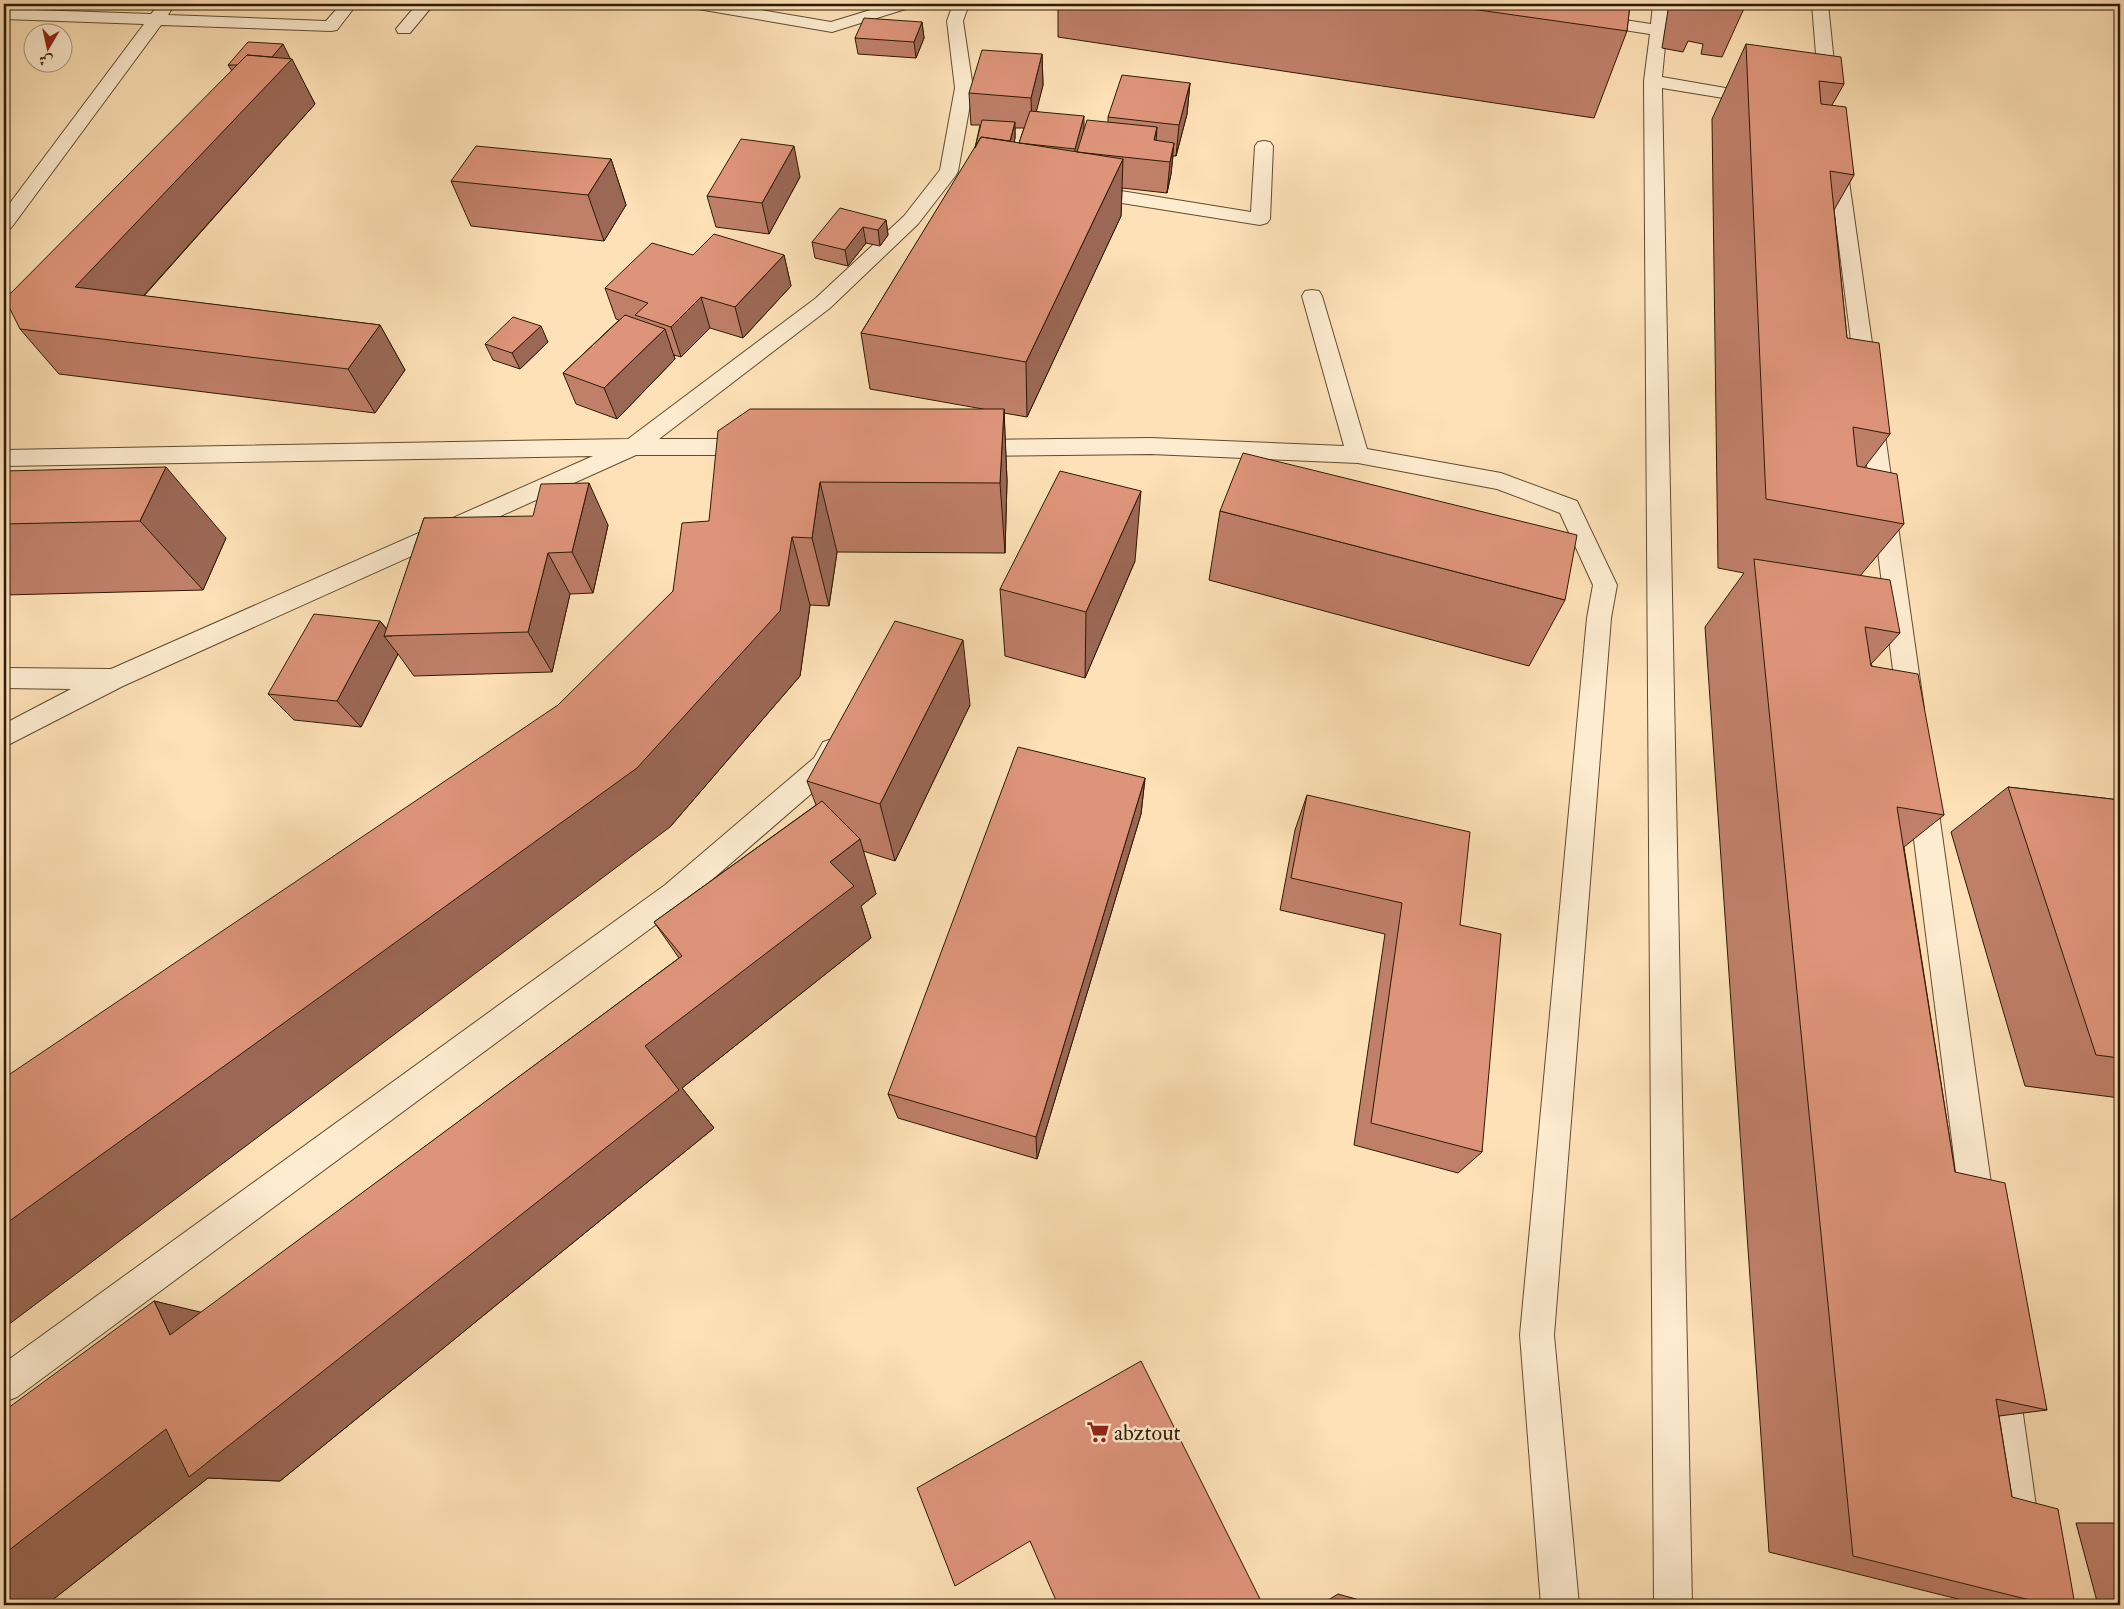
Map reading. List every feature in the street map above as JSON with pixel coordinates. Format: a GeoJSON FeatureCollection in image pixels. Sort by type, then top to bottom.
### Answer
{"type":"FeatureCollection","features":[{"type":"Feature","properties":{"kind":"street"},"geometry":{"type":"LineString","coordinates":[[4,224],[154,21],[169,4]]}},
{"type":"Feature","properties":{"kind":"street"},"geometry":{"type":"LineString","coordinates":[[4,14],[331,26],[349,4]]}},
{"type":"Feature","properties":{"kind":"street"},"geometry":{"type":"LineString","coordinates":[[404,29],[426,4]]}},
{"type":"Feature","properties":{"kind":"street"},"geometry":{"type":"LineString","coordinates":[[698,4],[832,27],[906,4]]}},
{"type":"Feature","properties":{"kind":"street"},"geometry":{"type":"LineString","coordinates":[[4,736],[114,679],[634,447],[823,303],[959,172],[964,88],[955,21],[961,4]]}},
{"type":"Feature","properties":{"kind":"street"},"geometry":{"type":"LineString","coordinates":[[1660,4],[1653,81],[1673,1605]]}},
{"type":"Feature","properties":{"kind":"street"},"geometry":{"type":"LineString","coordinates":[[1820,4],[1826,119],[1914,734]]}},
{"type":"Feature","properties":{"kind":"street"},"geometry":{"type":"LineString","coordinates":[[1579,19],[1658,30]]}},
{"type":"Feature","properties":{"kind":"street"},"geometry":{"type":"LineString","coordinates":[[1653,81],[1781,102]]}},
{"type":"Feature","properties":{"kind":"street"},"geometry":{"type":"LineString","coordinates":[[1066,189],[1260,218],[1264,146]]}},
{"type":"Feature","properties":{"kind":"street"},"geometry":{"type":"LineString","coordinates":[[1312,296],[1358,455]]}},
{"type":"Feature","properties":{"kind":"street"},"geometry":{"type":"LineString","coordinates":[[943,448],[1151,446],[1358,455],[1501,481],[1568,507],[1605,585],[1599,618],[1537,1335],[1560,1605]]}},
{"type":"Feature","properties":{"kind":"street"},"geometry":{"type":"LineString","coordinates":[[4,458],[634,447],[783,448]]}},
{"type":"Feature","properties":{"kind":"street"},"geometry":{"type":"LineString","coordinates":[[4,678],[114,679]]}},
{"type":"Feature","properties":{"kind":"street"},"geometry":{"type":"LineString","coordinates":[[4,1384],[675,894],[824,766],[847,722]]}},
{"type":"Feature","properties":{"kind":"street"},"geometry":{"type":"LineString","coordinates":[[1918,764],[1982,1239]]}},
{"type":"Feature","properties":{"kind":"street"},"geometry":{"type":"LineString","coordinates":[[1998,1358],[2031,1605]]}},
{"type":"Feature","properties":{"kind":"building"},"geometry":{"type":"Polygon","coordinates":[[[1436,4],[1630,4],[1627,31],[1436,4]]]}},
{"type":"Feature","properties":{"kind":"building"},"geometry":{"type":"Polygon","coordinates":[[[864,18],[922,22],[914,42],[855,38],[864,18]]]}},
{"type":"Feature","properties":{"kind":"building"},"geometry":{"type":"Polygon","coordinates":[[[248,42],[283,44],[272,57],[247,55],[237,65],[228,65],[248,42]]]}},
{"type":"Feature","properties":{"kind":"building"},"geometry":{"type":"Polygon","coordinates":[[[1746,44],[1841,57],[1844,84],[1819,81],[1821,104],[1846,107],[1854,175],[1830,171],[1847,338],[1879,343],[1890,434],[1853,427],[1857,466],[1897,474],[1904,524],[1766,499],[1746,44]]]}},
{"type":"Feature","properties":{"kind":"building"},"geometry":{"type":"Polygon","coordinates":[[[982,50],[1042,54],[1031,98],[969,93],[982,50]]]}},
{"type":"Feature","properties":{"kind":"building"},"geometry":{"type":"Polygon","coordinates":[[[247,55],[292,59],[75,287],[380,325],[348,369],[20,329],[5,299],[247,55]]]}},
{"type":"Feature","properties":{"kind":"building"},"geometry":{"type":"Polygon","coordinates":[[[1122,75],[1190,83],[1179,125],[1108,117],[1122,75]]]}},
{"type":"Feature","properties":{"kind":"building"},"geometry":{"type":"Polygon","coordinates":[[[1030,111],[1084,116],[1075,149],[1019,143],[1030,111]]]}},
{"type":"Feature","properties":{"kind":"building"},"geometry":{"type":"Polygon","coordinates":[[[982,120],[1015,122],[1010,141],[981,137],[975,148],[982,120]]]}},
{"type":"Feature","properties":{"kind":"building"},"geometry":{"type":"Polygon","coordinates":[[[1087,120],[1157,127],[1154,140],[1174,143],[1170,162],[1077,152],[1087,120]]]}},
{"type":"Feature","properties":{"kind":"building"},"geometry":{"type":"Polygon","coordinates":[[[981,137],[1123,159],[1026,362],[861,333],[981,137]]]}},
{"type":"Feature","properties":{"kind":"building"},"geometry":{"type":"Polygon","coordinates":[[[741,139],[794,146],[762,203],[707,196],[741,139]]]}},
{"type":"Feature","properties":{"kind":"building"},"geometry":{"type":"Polygon","coordinates":[[[476,146],[611,159],[588,195],[451,181],[476,146]]]}},
{"type":"Feature","properties":{"kind":"building"},"geometry":{"type":"Polygon","coordinates":[[[840,208],[886,220],[878,230],[863,227],[845,250],[812,242],[840,208]]]}},
{"type":"Feature","properties":{"kind":"building"},"geometry":{"type":"Polygon","coordinates":[[[714,234],[784,255],[735,307],[701,297],[671,327],[635,315],[648,303],[605,288],[652,243],[693,255],[714,234]]]}},
{"type":"Feature","properties":{"kind":"building"},"geometry":{"type":"Polygon","coordinates":[[[625,315],[665,329],[604,388],[563,373],[625,315]]]}},
{"type":"Feature","properties":{"kind":"building"},"geometry":{"type":"Polygon","coordinates":[[[513,317],[541,326],[512,353],[485,344],[513,317]]]}},
{"type":"Feature","properties":{"kind":"building"},"geometry":{"type":"Polygon","coordinates":[[[750,409],[1004,409],[1000,483],[820,482],[812,538],[792,537],[780,611],[637,768],[4,1225],[4,1078],[558,705],[673,591],[682,523],[709,521],[718,431],[750,409]]]}},
{"type":"Feature","properties":{"kind":"building"},"geometry":{"type":"Polygon","coordinates":[[[1243,453],[1577,535],[1565,600],[1220,511],[1243,453]]]}},
{"type":"Feature","properties":{"kind":"building"},"geometry":{"type":"Polygon","coordinates":[[[166,467],[140,521],[4,524],[4,471],[166,467]]]}},
{"type":"Feature","properties":{"kind":"building"},"geometry":{"type":"Polygon","coordinates":[[[1060,471],[1141,491],[1086,612],[1000,589],[1060,471]]]}},
{"type":"Feature","properties":{"kind":"building"},"geometry":{"type":"Polygon","coordinates":[[[589,483],[572,552],[548,553],[528,632],[384,636],[424,518],[533,516],[541,484],[589,483]]]}},
{"type":"Feature","properties":{"kind":"building"},"geometry":{"type":"Polygon","coordinates":[[[1754,559],[1890,580],[1900,633],[1865,627],[1871,666],[1918,674],[1944,815],[1897,807],[1955,1172],[2005,1183],[2047,1410],[1996,1399],[2012,1497],[2058,1509],[2075,1605],[2050,1605],[1853,1556],[1754,559]]]}},
{"type":"Feature","properties":{"kind":"building"},"geometry":{"type":"Polygon","coordinates":[[[314,614],[380,621],[337,701],[268,694],[314,614]]]}},
{"type":"Feature","properties":{"kind":"building"},"geometry":{"type":"Polygon","coordinates":[[[895,621],[963,640],[880,804],[807,781],[895,621]]]}},
{"type":"Feature","properties":{"kind":"building"},"geometry":{"type":"Polygon","coordinates":[[[1018,747],[1145,778],[1036,1137],[888,1094],[1018,747]]]}},
{"type":"Feature","properties":{"kind":"building"},"geometry":{"type":"Polygon","coordinates":[[[2008,787],[2120,800],[2120,1058],[2096,1055],[2008,787]]]}},
{"type":"Feature","properties":{"kind":"building"},"geometry":{"type":"Polygon","coordinates":[[[1307,795],[1470,832],[1460,925],[1501,934],[1482,1152],[1371,1123],[1402,903],[1291,878],[1307,795]]]}},
{"type":"Feature","properties":{"kind":"building"},"geometry":{"type":"Polygon","coordinates":[[[822,801],[860,839],[830,862],[854,886],[645,1046],[679,1090],[189,1477],[166,1429],[4,1554],[4,1411],[154,1301],[170,1335],[682,956],[654,922],[822,801]]]}},
{"type":"Feature","properties":{"kind":"building","name":"abztout"},"geometry":{"type":"Polygon","coordinates":[[[1141,1361],[1263,1605],[1058,1605],[1030,1541],[955,1586],[917,1488],[1141,1361]]]}},
{"type":"Feature","properties":{"kind":"building"},"geometry":{"type":"Polygon","coordinates":[[[1363,1601],[1365,1605],[1357,1605],[1363,1601]]]}},
{"type":"Feature","properties":{"kind":"place","name":"abztout"},"geometry":{"type":"Point","coordinates":[1098,1432]}}]}
